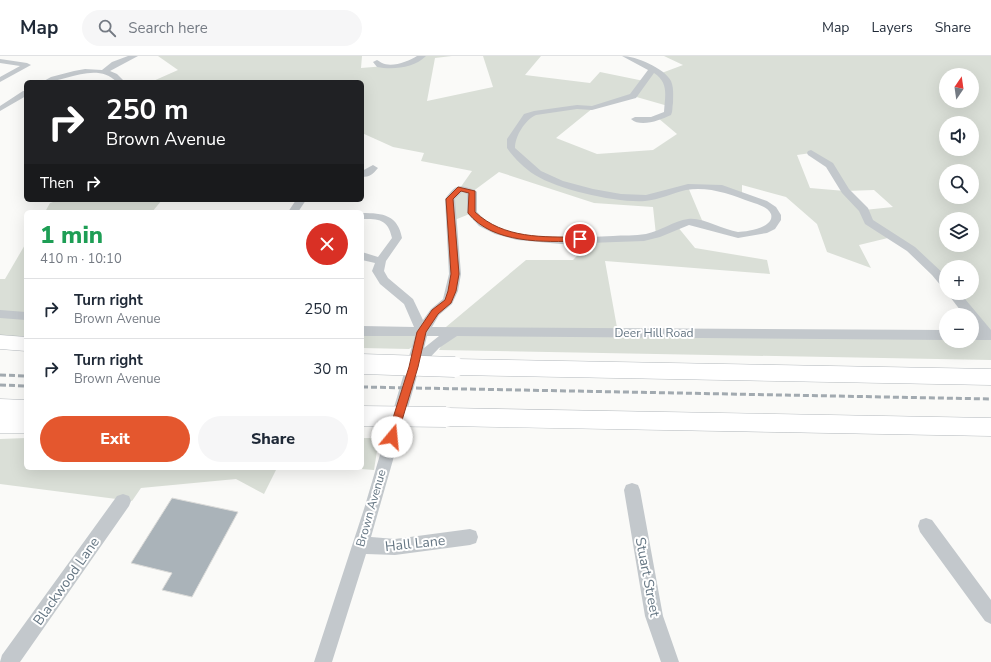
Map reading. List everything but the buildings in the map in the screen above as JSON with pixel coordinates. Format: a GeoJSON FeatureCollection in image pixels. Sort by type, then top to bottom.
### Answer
{"type":"FeatureCollection","features":[{"type":"Feature","properties":{"kind":"highway"},"geometry":{"type":"LineString","coordinates":[[0,342],[24,344]]}},
{"type":"Feature","properties":{"kind":"highway"},"geometry":{"type":"LineString","coordinates":[[0,354],[24,354]]}},
{"type":"Feature","properties":{"kind":"highway"},"geometry":{"type":"LineString","coordinates":[[364,364],[991,377]]}},
{"type":"Feature","properties":{"kind":"highway"},"geometry":{"type":"LineString","coordinates":[[0,408],[24,409]]}},
{"type":"Feature","properties":{"kind":"highway"},"geometry":{"type":"LineString","coordinates":[[364,416],[991,427]]}},
{"type":"Feature","properties":{"kind":"highway"},"geometry":{"type":"LineString","coordinates":[[0,424],[24,424]]}},
{"type":"Feature","properties":{"kind":"street"},"geometry":{"type":"LineString","coordinates":[[105,71],[115,64],[134,56]]}},
{"type":"Feature","properties":{"kind":"street"},"geometry":{"type":"LineString","coordinates":[[377,62],[380,65],[387,67],[408,62],[422,56]]}},
{"type":"Feature","properties":{"kind":"street"},"geometry":{"type":"LineString","coordinates":[[626,56],[665,79],[669,89],[668,113],[658,118],[644,121],[635,119]]}},
{"type":"Feature","properties":{"kind":"street"},"geometry":{"type":"LineString","coordinates":[[0,61],[27,65],[0,80]]}},
{"type":"Feature","properties":{"kind":"street","name":"Brown Avenue"},"geometry":{"type":"LineString","coordinates":[[323,662],[342,598],[361,545],[422,332],[435,312],[448,301],[452,291],[455,274],[450,199],[460,188],[472,192],[472,213],[483,224],[516,236],[541,240],[644,238],[656,235],[688,222],[696,222],[738,235],[763,231],[771,227],[776,220],[776,215],[772,209],[763,203],[742,194],[722,188],[688,187],[646,198],[620,197],[592,192],[560,183],[538,173],[519,157],[512,148],[511,139],[527,116],[543,110],[578,107],[592,108],[633,96],[652,70]]}},
{"type":"Feature","properties":{"kind":"street"},"geometry":{"type":"LineString","coordinates":[[52,80],[69,74],[90,71],[105,71],[116,76],[119,80]]}},
{"type":"Feature","properties":{"kind":"street"},"geometry":{"type":"LineString","coordinates":[[0,108],[24,94]]}},
{"type":"Feature","properties":{"kind":"street"},"geometry":{"type":"LineString","coordinates":[[811,153],[830,165],[845,191],[864,210],[869,222],[911,249],[939,276]]}},
{"type":"Feature","properties":{"kind":"street"},"geometry":{"type":"LineString","coordinates":[[364,174],[367,174],[373,168]]}},
{"type":"Feature","properties":{"kind":"street"},"geometry":{"type":"LineString","coordinates":[[364,216],[385,218],[396,230],[397,238],[380,261],[378,271],[384,280],[409,302],[422,332]]}},
{"type":"Feature","properties":{"kind":"street"},"geometry":{"type":"LineString","coordinates":[[364,257],[380,261]]}},
{"type":"Feature","properties":{"kind":"street"},"geometry":{"type":"LineString","coordinates":[[959,300],[966,308]]}},
{"type":"Feature","properties":{"kind":"street"},"geometry":{"type":"LineString","coordinates":[[0,314],[24,316]]}},
{"type":"Feature","properties":{"kind":"street"},"geometry":{"type":"LineString","coordinates":[[979,323],[990,335]]}},
{"type":"Feature","properties":{"kind":"street","name":"Deer Hill Road"},"geometry":{"type":"LineString","coordinates":[[364,331],[939,335]]}},
{"type":"Feature","properties":{"kind":"street"},"geometry":{"type":"LineString","coordinates":[[413,367],[435,345],[454,332]]}},
{"type":"Feature","properties":{"kind":"street"},"geometry":{"type":"LineString","coordinates":[[979,335],[990,335]]}},
{"type":"Feature","properties":{"kind":"street","name":"Stuart Street"},"geometry":{"type":"LineString","coordinates":[[632,490],[653,609],[670,662]]}},
{"type":"Feature","properties":{"kind":"street","name":"Blackwood Lane"},"geometry":{"type":"LineString","coordinates":[[9,662],[123,501]]}},
{"type":"Feature","properties":{"kind":"street"},"geometry":{"type":"LineString","coordinates":[[926,526],[991,615]]}},
{"type":"Feature","properties":{"kind":"street","name":"Hall Lane"},"geometry":{"type":"LineString","coordinates":[[361,545],[395,547],[430,541],[470,537]]}},
{"type":"Feature","properties":{"kind":"shaded area"},"geometry":{"type":"Polygon","coordinates":[[[158,56],[362,56],[361,68],[398,65],[422,56],[452,56],[435,58],[427,101],[493,87],[483,56],[541,56],[525,75],[590,83],[600,72],[644,81],[652,70],[659,74],[683,65],[664,56],[991,56],[991,360],[439,350],[442,344],[440,332],[526,260],[573,260],[593,239],[656,235],[653,207],[594,203],[499,172],[472,192],[472,213],[452,221],[450,199],[472,171],[421,161],[424,153],[393,147],[364,134],[364,80],[156,80],[178,70],[158,56]],[[633,96],[593,108],[556,138],[597,154],[653,150],[677,134],[658,118],[668,113],[668,106],[633,96]],[[811,153],[797,155],[810,188],[845,191],[830,165],[811,153]],[[742,185],[742,194],[722,188],[688,187],[704,225],[696,222],[677,226],[695,248],[767,260],[770,274],[605,261],[618,333],[939,335],[939,348],[979,348],[979,335],[987,335],[979,325],[979,308],[965,308],[959,300],[979,300],[979,260],[939,260],[939,278],[892,237],[859,245],[871,268],[827,252],[817,224],[786,197],[742,185]],[[874,190],[845,191],[864,210],[893,207],[874,190]]]}},
{"type":"Feature","properties":{"kind":"shaded area"},"geometry":{"type":"Polygon","coordinates":[[[160,202],[154,210],[46,210],[50,203],[160,202]]]}},
{"type":"Feature","properties":{"kind":"shaded area"},"geometry":{"type":"Polygon","coordinates":[[[24,246],[24,338],[0,337],[0,279],[5,279],[24,246]]]}},
{"type":"Feature","properties":{"kind":"shaded area"},"geometry":{"type":"Polygon","coordinates":[[[364,331],[422,332],[419,343],[409,349],[364,348],[364,331]]]}},
{"type":"Feature","properties":{"kind":"shaded area"},"geometry":{"type":"Polygon","coordinates":[[[24,438],[24,470],[276,470],[264,494],[236,479],[141,488],[132,501],[0,484],[0,439],[24,438]]]}},
{"type":"Feature","properties":{"kind":"shaded area"},"geometry":{"type":"Polygon","coordinates":[[[364,438],[379,438],[374,470],[364,469],[364,438]]]}},
{"type":"Feature","properties":{"kind":"railway"},"geometry":{"type":"LineString","coordinates":[[0,375],[24,376]]}},
{"type":"Feature","properties":{"kind":"railway"},"geometry":{"type":"LineString","coordinates":[[0,385],[24,386]]}},
{"type":"Feature","properties":{"kind":"railway"},"geometry":{"type":"LineString","coordinates":[[364,387],[991,399]]}},
{"type":"Feature","properties":{"kind":"route"},"geometry":{"type":"LineString","coordinates":[[392,437],[422,332],[435,312],[448,301],[452,291],[455,274],[450,199],[460,188],[472,192],[472,213],[483,224],[497,230],[516,236],[541,240],[580,239]]}}]}
